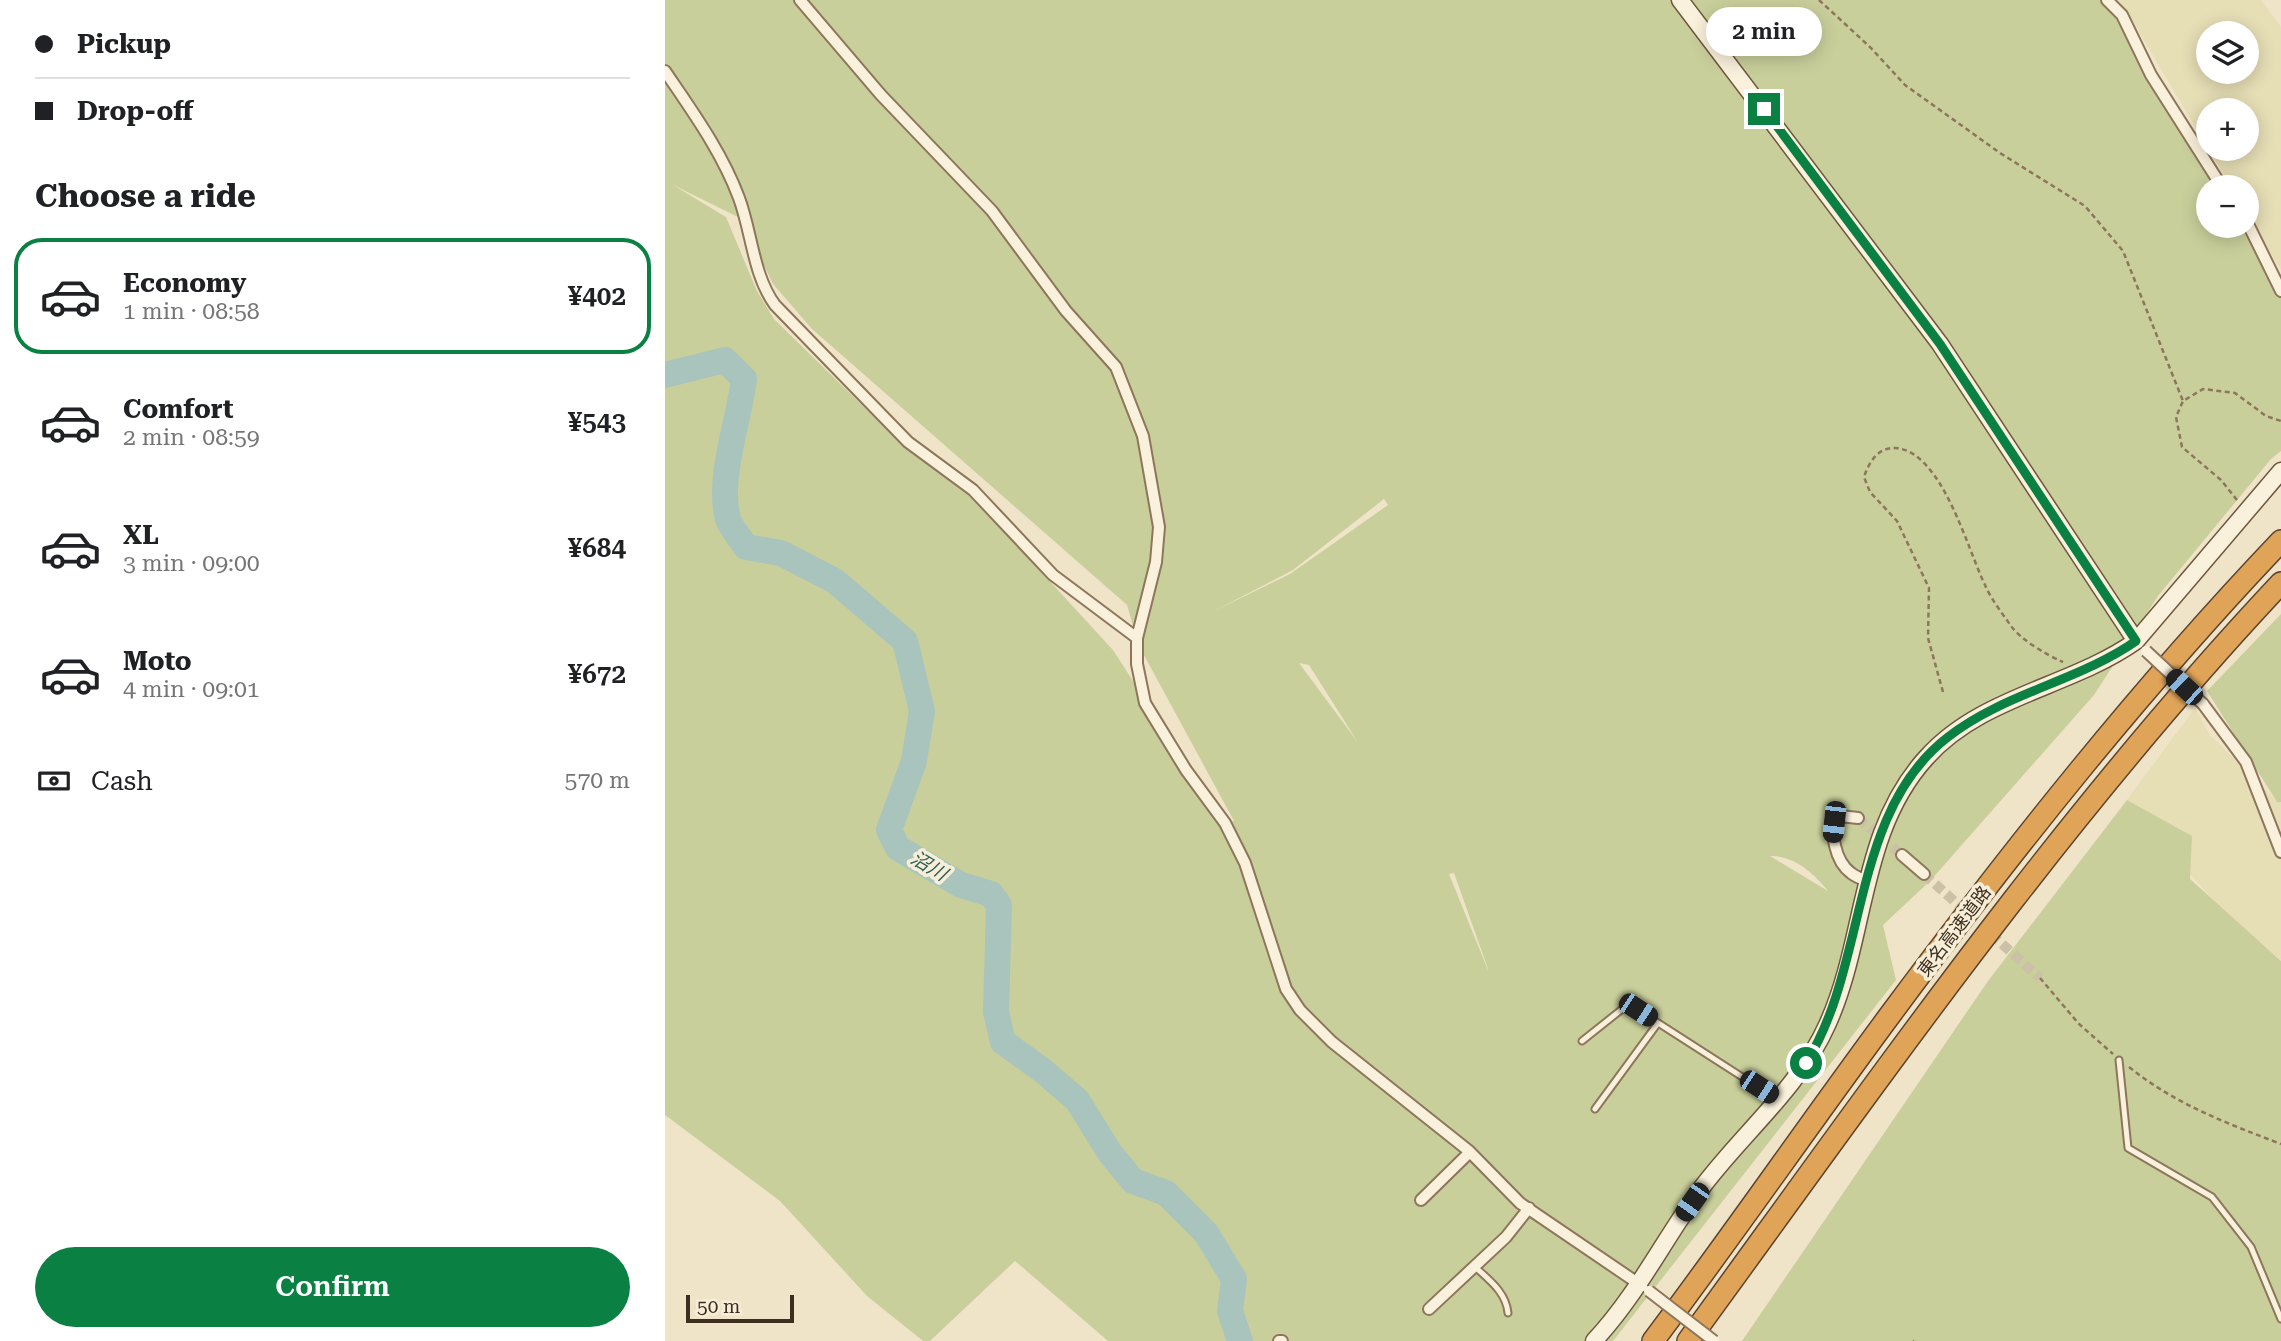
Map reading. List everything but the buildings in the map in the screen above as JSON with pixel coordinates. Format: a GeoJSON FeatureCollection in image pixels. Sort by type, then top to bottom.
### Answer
{"type":"FeatureCollection","features":[{"type":"Feature","properties":{"kind":"highway","name":"東名高速道路"},"geometry":{"type":"LineString","coordinates":[[1653,1341],[1893,1010],[1985,890],[2152,684],[2281,541]]}},
{"type":"Feature","properties":{"kind":"highway","name":"東名高速道路"},"geometry":{"type":"LineString","coordinates":[[1688,1341],[2008,905],[2107,781],[2281,583]]}},
{"type":"Feature","properties":{"kind":"street"},"geometry":{"type":"LineString","coordinates":[[800,0],[881,95],[992,211],[1066,311],[1116,367],[1143,436],[1159,527],[1156,562],[1137,638],[1137,664],[1145,703],[1186,770],[1225,823],[1245,863],[1286,989],[1300,1010],[1332,1042],[1470,1152],[1529,1208],[1645,1288],[1714,1341]]}},
{"type":"Feature","properties":{"kind":"street"},"geometry":{"type":"LineString","coordinates":[[2107,0],[2122,15],[2151,75],[2214,175]]}},
{"type":"Feature","properties":{"kind":"street"},"geometry":{"type":"LineString","coordinates":[[1683,1],[1940,344],[2141,646],[2203,704],[2246,762],[2281,852]]}},
{"type":"Feature","properties":{"kind":"street"},"geometry":{"type":"LineString","coordinates":[[665,71],[706,132],[739,197],[763,288],[775,305],[908,442],[973,490],[1053,575],[1137,638]]}},
{"type":"Feature","properties":{"kind":"street"},"geometry":{"type":"LineString","coordinates":[[2255,238],[2281,290]]}},
{"type":"Feature","properties":{"kind":"street"},"geometry":{"type":"LineString","coordinates":[[1594,1341],[1645,1288],[1701,1189],[1779,1100],[1803,1067],[1828,1024],[1839,994],[1867,881],[1885,822],[1895,800],[1933,751],[1946,738],[1981,716],[2082,669],[2141,646],[2245,511],[2281,471]]}},
{"type":"Feature","properties":{"kind":"street"},"geometry":{"type":"LineString","coordinates":[[1858,818],[1840,816],[1834,822],[1832,837],[1849,872],[1867,881]]}},
{"type":"Feature","properties":{"kind":"street"},"geometry":{"type":"LineString","coordinates":[[1902,855],[1924,874]]}},
{"type":"Feature","properties":{"kind":"street"},"geometry":{"type":"LineString","coordinates":[[1421,1200],[1470,1152]]}},
{"type":"Feature","properties":{"kind":"street"},"geometry":{"type":"LineString","coordinates":[[1429,1309],[1506,1237],[1529,1208]]}},
{"type":"Feature","properties":{"kind":"lane"},"geometry":{"type":"LineString","coordinates":[[1582,1041],[1626,1006],[1658,1023],[1779,1100]]}},
{"type":"Feature","properties":{"kind":"lane"},"geometry":{"type":"LineString","coordinates":[[1595,1109],[1658,1023]]}},
{"type":"Feature","properties":{"kind":"lane"},"geometry":{"type":"LineString","coordinates":[[2119,1060],[2128,1148],[2212,1197],[2251,1247],[2281,1319]]}},
{"type":"Feature","properties":{"kind":"lane"},"geometry":{"type":"LineString","coordinates":[[1474,1266],[1499,1289],[1507,1303],[1508,1313]]}},
{"type":"Feature","properties":{"kind":"path"},"geometry":{"type":"LineString","coordinates":[[1819,0],[1870,47],[1905,85],[2000,153],[2085,205],[2123,251],[2183,401]]}},
{"type":"Feature","properties":{"kind":"path"},"geometry":{"type":"LineString","coordinates":[[2245,511],[2221,480],[2182,447],[2176,416],[2183,401],[2203,389],[2235,393],[2266,416],[2281,421]]}},
{"type":"Feature","properties":{"kind":"path"},"geometry":{"type":"LineString","coordinates":[[1943,692],[1928,638],[1929,588],[1897,520],[1870,492],[1864,477],[1870,460],[1889,447],[1908,449],[1928,465],[1943,489],[1986,588],[2013,629],[2053,658],[2082,669]]}},
{"type":"Feature","properties":{"kind":"path"},"geometry":{"type":"LineString","coordinates":[[2040,978],[2079,1024],[2160,1092],[2281,1144]]}},
{"type":"Feature","properties":{"kind":"shaded area"},"geometry":{"type":"Polygon","coordinates":[[[2113,0],[2261,0],[2281,27],[2281,270],[2259,233],[2259,175],[2224,175],[2216,161],[2259,161],[2259,98],[2196,98],[2196,128],[2129,15],[2113,0]]]}},
{"type":"Feature","properties":{"kind":"shaded area"},"geometry":{"type":"Polygon","coordinates":[[[2195,708],[2210,735],[2281,802],[2281,960],[2219,906],[2190,874],[2192,836],[2127,800],[2195,708]]]}},
{"type":"Feature","properties":{"kind":"green space"},"geometry":{"type":"Polygon","coordinates":[[[665,0],[2104,0],[2130,32],[2196,146],[2196,161],[2205,161],[2213,175],[2196,175],[2196,238],[2249,238],[2281,294],[2281,451],[2271,459],[2158,596],[2094,695],[1930,881],[1883,925],[1896,980],[1613,1341],[1108,1341],[1015,1261],[930,1341],[923,1341],[867,1296],[780,1201],[665,1115],[665,0]],[[673,185],[726,217],[757,291],[774,319],[908,450],[977,502],[1113,650],[1225,823],[1234,821],[1139,646],[1127,605],[812,329],[773,284],[742,219],[673,185]],[[1384,499],[1293,570],[1214,611],[1290,574],[1388,505],[1384,499]],[[1299,663],[1357,741],[1309,665],[1299,663]],[[1770,856],[1828,891],[1810,872],[1795,862],[1779,856],[1770,856]],[[1454,873],[1449,874],[1488,970],[1454,873]]]}},
{"type":"Feature","properties":{"kind":"green space"},"geometry":{"type":"Polygon","coordinates":[[[2281,614],[2281,802],[2277,802],[2207,691],[2281,614]]]}},
{"type":"Feature","properties":{"kind":"green space"},"geometry":{"type":"Polygon","coordinates":[[[2127,800],[2192,836],[2190,879],[2281,961],[2281,1341],[1742,1341],[1988,981],[2127,800]]]}},
{"type":"Feature","properties":{"kind":"waterway","name":"沼川"},"geometry":{"type":"LineString","coordinates":[[665,375],[725,360],[744,379],[725,486],[725,503],[731,526],[746,547],[781,553],[835,581],[905,641],[922,711],[914,761],[889,830],[898,848],[961,885],[991,894],[999,905],[996,1012],[1003,1042],[1077,1100],[1110,1153],[1133,1181],[1166,1193],[1206,1233],[1234,1279],[1230,1311],[1240,1341]]}},
{"type":"Feature","properties":{"kind":"tunnel"},"geometry":{"type":"LineString","coordinates":[[1858,818],[1902,855]]}},
{"type":"Feature","properties":{"kind":"tunnel"},"geometry":{"type":"LineString","coordinates":[[1924,874],[2040,978]]}},
{"type":"Feature","properties":{"kind":"route"},"geometry":{"type":"LineString","coordinates":[[1764,109],[1940,344],[2136,641],[2114,657],[1993,709],[1970,722],[1946,738],[1908,780],[1895,800],[1876,848],[1839,994],[1828,1024],[1806,1063]]}}]}
